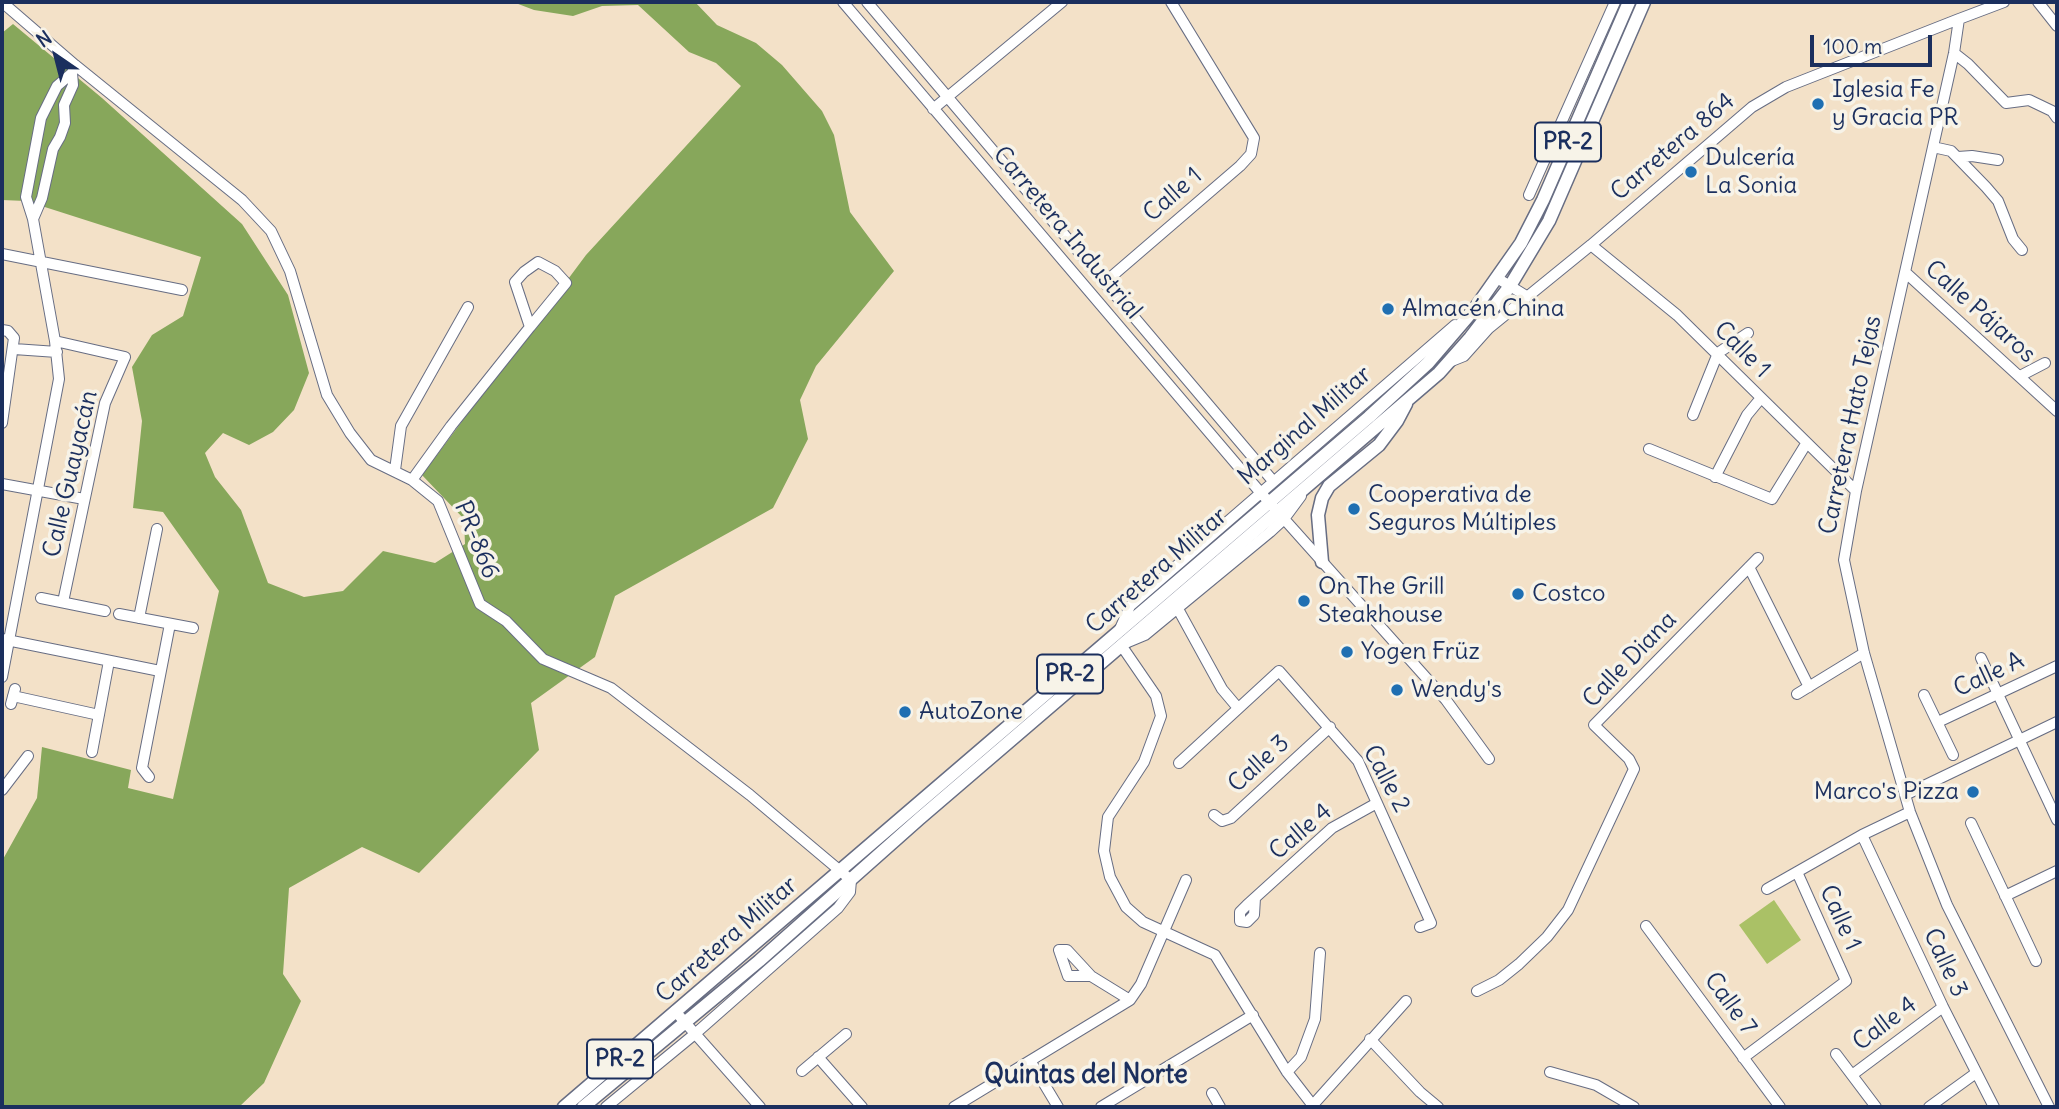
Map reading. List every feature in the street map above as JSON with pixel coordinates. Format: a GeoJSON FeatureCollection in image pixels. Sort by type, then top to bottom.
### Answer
{"type":"FeatureCollection","features":[{"type":"Feature","properties":{"kind":"main road","name":"Carretera Militar"},"geometry":{"type":"LineString","coordinates":[[564,1107],[1119,631],[1277,511],[1434,356],[1476,307],[1521,243],[1629,2]]}},
{"type":"Feature","properties":{"kind":"main road","name":"Carretera Militar"},"geometry":{"type":"LineString","coordinates":[[583,1107],[686,1022],[1449,362],[1510,286],[1559,201],[1644,2]]}},
{"type":"Feature","properties":{"kind":"main road"},"geometry":{"type":"LineString","coordinates":[[1322,562],[1318,514],[1322,498],[1329,486],[1379,445],[1397,421],[1408,400]]}},
{"type":"Feature","properties":{"kind":"street","name":"PR-866"},"geometry":{"type":"LineString","coordinates":[[2,2],[73,69],[242,200],[271,231],[290,271],[327,395],[350,433],[371,460],[412,480],[438,501],[480,604],[506,621],[543,659],[611,688],[750,795],[851,880]]}},
{"type":"Feature","properties":{"kind":"street","name":"Carretera Industrial"},"geometry":{"type":"LineString","coordinates":[[843,2],[1260,492]]}},
{"type":"Feature","properties":{"kind":"street"},"geometry":{"type":"LineString","coordinates":[[866,2],[1272,481]]}},
{"type":"Feature","properties":{"kind":"street"},"geometry":{"type":"LineString","coordinates":[[933,109],[1062,2]]}},
{"type":"Feature","properties":{"kind":"street","name":"Calle 1"},"geometry":{"type":"LineString","coordinates":[[1104,283],[1240,166],[1251,153],[1254,138],[1171,2]]}},
{"type":"Feature","properties":{"kind":"street"},"geometry":{"type":"LineString","coordinates":[[1529,195],[1615,2]]}},
{"type":"Feature","properties":{"kind":"street"},"geometry":{"type":"LineString","coordinates":[[1959,19],[2004,2]]}},
{"type":"Feature","properties":{"kind":"street"},"geometry":{"type":"LineString","coordinates":[[2038,2],[2057,26]]}},
{"type":"Feature","properties":{"kind":"street","name":"Carretera Hato Tejas"},"geometry":{"type":"LineString","coordinates":[[1959,19],[1954,53],[1856,491],[1844,561],[1864,653],[1910,812],[1947,905],[2049,1107]]}},
{"type":"Feature","properties":{"kind":"street","name":"Carretera 864"},"geometry":{"type":"LineString","coordinates":[[1449,362],[1464,356],[1489,328],[1752,107],[1786,87],[1959,19]]}},
{"type":"Feature","properties":{"kind":"street"},"geometry":{"type":"LineString","coordinates":[[1954,53],[2006,103],[2029,100],[2052,111],[2057,118]]}},
{"type":"Feature","properties":{"kind":"street"},"geometry":{"type":"LineString","coordinates":[[2,677],[5,640],[60,379],[33,219],[26,197],[41,118],[57,86],[73,69]]}},
{"type":"Feature","properties":{"kind":"street"},"geometry":{"type":"LineString","coordinates":[[33,219],[42,198],[52,149],[65,123],[64,105],[73,85],[73,69]]}},
{"type":"Feature","properties":{"kind":"street"},"geometry":{"type":"LineString","coordinates":[[50,100],[64,105]]}},
{"type":"Feature","properties":{"kind":"street"},"geometry":{"type":"LineString","coordinates":[[37,144],[52,149]]}},
{"type":"Feature","properties":{"kind":"street"},"geometry":{"type":"LineString","coordinates":[[1933,147],[1951,151],[1997,201],[2013,239],[2022,250]]}},
{"type":"Feature","properties":{"kind":"street"},"geometry":{"type":"LineString","coordinates":[[1548,152],[1557,167]]}},
{"type":"Feature","properties":{"kind":"street"},"geometry":{"type":"LineString","coordinates":[[1958,157],[1998,160]]}},
{"type":"Feature","properties":{"kind":"street","name":"Calle 1"},"geometry":{"type":"LineString","coordinates":[[1591,244],[1677,315],[1856,491]]}},
{"type":"Feature","properties":{"kind":"street"},"geometry":{"type":"LineString","coordinates":[[2,254],[182,290]]}},
{"type":"Feature","properties":{"kind":"street"},"geometry":{"type":"LineString","coordinates":[[412,480],[451,426],[566,283],[555,271],[538,262],[523,272],[515,282],[530,327]]}},
{"type":"Feature","properties":{"kind":"street","name":"Calle Pájaros"},"geometry":{"type":"LineString","coordinates":[[1905,272],[2057,411]]}},
{"type":"Feature","properties":{"kind":"street"},"geometry":{"type":"LineString","coordinates":[[1497,278],[1528,297]]}},
{"type":"Feature","properties":{"kind":"street"},"geometry":{"type":"LineString","coordinates":[[395,470],[401,426],[468,307]]}},
{"type":"Feature","properties":{"kind":"street","name":"Marginal Militar"},"geometry":{"type":"LineString","coordinates":[[1119,631],[1130,606],[1476,307]]}},
{"type":"Feature","properties":{"kind":"street"},"geometry":{"type":"LineString","coordinates":[[2,330],[8,331],[15,338],[2,423]]}},
{"type":"Feature","properties":{"kind":"street"},"geometry":{"type":"LineString","coordinates":[[1693,415],[1718,355],[1748,333]]}},
{"type":"Feature","properties":{"kind":"street","name":"Calle Guayacán"},"geometry":{"type":"LineString","coordinates":[[55,341],[125,357],[105,403],[63,602]]}},
{"type":"Feature","properties":{"kind":"street"},"geometry":{"type":"LineString","coordinates":[[14,349],[57,352]]}},
{"type":"Feature","properties":{"kind":"street"},"geometry":{"type":"LineString","coordinates":[[2020,376],[2045,363]]}},
{"type":"Feature","properties":{"kind":"street"},"geometry":{"type":"LineString","coordinates":[[1715,477],[1747,415],[1761,398]]}},
{"type":"Feature","properties":{"kind":"street"},"geometry":{"type":"LineString","coordinates":[[1649,449],[1772,499],[1806,444]]}},
{"type":"Feature","properties":{"kind":"street"},"geometry":{"type":"LineString","coordinates":[[2,484],[84,499]]}},
{"type":"Feature","properties":{"kind":"street"},"geometry":{"type":"LineString","coordinates":[[1260,492],[1447,700],[1489,759]]}},
{"type":"Feature","properties":{"kind":"street"},"geometry":{"type":"LineString","coordinates":[[1258,542],[1277,511]]}},
{"type":"Feature","properties":{"kind":"street"},"geometry":{"type":"LineString","coordinates":[[139,618],[157,529]]}},
{"type":"Feature","properties":{"kind":"street"},"geometry":{"type":"LineString","coordinates":[[1300,538],[1280,533],[1258,542],[1145,635],[1121,645],[1156,696],[1161,716],[1144,762],[1108,817],[1104,851],[1110,877],[1126,907],[1143,922],[1215,955],[1287,1072],[1313,1107],[1406,1001]]}},
{"type":"Feature","properties":{"kind":"street"},"geometry":{"type":"LineString","coordinates":[[1758,558],[1749,567],[1809,687]]}},
{"type":"Feature","properties":{"kind":"street","name":"Calle Diana"},"geometry":{"type":"LineString","coordinates":[[1477,991],[1499,980],[1519,964],[1547,937],[1569,909],[1634,769],[1629,759],[1594,726],[1749,567]]}},
{"type":"Feature","properties":{"kind":"street"},"geometry":{"type":"LineString","coordinates":[[41,598],[105,611]]}},
{"type":"Feature","properties":{"kind":"street"},"geometry":{"type":"LineString","coordinates":[[1178,609],[1222,689],[1238,708],[1179,763]]}},
{"type":"Feature","properties":{"kind":"street"},"geometry":{"type":"LineString","coordinates":[[119,614],[193,628]]}},
{"type":"Feature","properties":{"kind":"street"},"geometry":{"type":"LineString","coordinates":[[149,777],[142,768],[170,624]]}},
{"type":"Feature","properties":{"kind":"street"},"geometry":{"type":"LineString","coordinates":[[5,640],[160,671]]}},
{"type":"Feature","properties":{"kind":"street"},"geometry":{"type":"LineString","coordinates":[[1797,694],[1864,653]]}},
{"type":"Feature","properties":{"kind":"street"},"geometry":{"type":"LineString","coordinates":[[1981,658],[2057,820]]}},
{"type":"Feature","properties":{"kind":"street"},"geometry":{"type":"LineString","coordinates":[[92,752],[109,661]]}},
{"type":"Feature","properties":{"kind":"street","name":"Calle A"},"geometry":{"type":"LineString","coordinates":[[1938,723],[2057,666]]}},
{"type":"Feature","properties":{"kind":"street","name":"Calle 2"},"geometry":{"type":"LineString","coordinates":[[1238,708],[1279,671],[1330,727],[1357,761],[1377,803],[1426,925]]}},
{"type":"Feature","properties":{"kind":"street"},"geometry":{"type":"LineString","coordinates":[[1924,695],[1953,755]]}},
{"type":"Feature","properties":{"kind":"street"},"geometry":{"type":"LineString","coordinates":[[13,697],[99,715]]}},
{"type":"Feature","properties":{"kind":"street"},"geometry":{"type":"LineString","coordinates":[[1905,794],[2057,722]]}},
{"type":"Feature","properties":{"kind":"street","name":"Calle 3"},"geometry":{"type":"LineString","coordinates":[[1214,816],[1222,821],[1231,818],[1330,727]]}},
{"type":"Feature","properties":{"kind":"street"},"geometry":{"type":"LineString","coordinates":[[2,790],[28,756]]}},
{"type":"Feature","properties":{"kind":"street","name":"Calle 4"},"geometry":{"type":"LineString","coordinates":[[1255,898],[1332,828],[1377,803]]}},
{"type":"Feature","properties":{"kind":"street","name":"Calle 1"},"geometry":{"type":"LineString","coordinates":[[1743,1058],[1846,981],[1797,872],[1862,835],[1910,812]]}},
{"type":"Feature","properties":{"kind":"street"},"geometry":{"type":"LineString","coordinates":[[1971,823],[2036,961]]}},
{"type":"Feature","properties":{"kind":"street","name":"Calle 3"},"geometry":{"type":"LineString","coordinates":[[1862,835],[1943,1007],[1994,1107]]}},
{"type":"Feature","properties":{"kind":"street"},"geometry":{"type":"LineString","coordinates":[[2005,895],[2057,871]]}},
{"type":"Feature","properties":{"kind":"street"},"geometry":{"type":"LineString","coordinates":[[1767,888],[1797,872]]}},
{"type":"Feature","properties":{"kind":"street"},"geometry":{"type":"LineString","coordinates":[[606,1107],[696,1033],[838,908],[850,891],[851,880]]}},
{"type":"Feature","properties":{"kind":"street"},"geometry":{"type":"LineString","coordinates":[[954,1107],[1130,1000],[1141,984],[1186,880]]}},
{"type":"Feature","properties":{"kind":"street","name":"Calle 7"},"geometry":{"type":"LineString","coordinates":[[1646,926],[1780,1107]]}},
{"type":"Feature","properties":{"kind":"street"},"geometry":{"type":"LineString","coordinates":[[1287,1072],[1301,1056],[1315,1019],[1320,953]]}},
{"type":"Feature","properties":{"kind":"street"},"geometry":{"type":"LineString","coordinates":[[1091,976],[1130,1000]]}},
{"type":"Feature","properties":{"kind":"street","name":"Calle 4"},"geometry":{"type":"LineString","coordinates":[[1852,1075],[1943,1007]]}},
{"type":"Feature","properties":{"kind":"street"},"geometry":{"type":"LineString","coordinates":[[675,1011],[760,1107]]}},
{"type":"Feature","properties":{"kind":"street"},"geometry":{"type":"LineString","coordinates":[[1101,1107],[1253,1015]]}},
{"type":"Feature","properties":{"kind":"street"},"geometry":{"type":"LineString","coordinates":[[802,1071],[846,1034]]}},
{"type":"Feature","properties":{"kind":"street"},"geometry":{"type":"LineString","coordinates":[[1370,1039],[1420,1092],[1438,1107]]}},
{"type":"Feature","properties":{"kind":"street"},"geometry":{"type":"LineString","coordinates":[[1836,1054],[1876,1107]]}},
{"type":"Feature","properties":{"kind":"street"},"geometry":{"type":"LineString","coordinates":[[818,1057],[862,1107]]}},
{"type":"Feature","properties":{"kind":"street"},"geometry":{"type":"LineString","coordinates":[[1031,1062],[1058,1107]]}},
{"type":"Feature","properties":{"kind":"street"},"geometry":{"type":"LineString","coordinates":[[1550,1072],[1596,1085],[1633,1107]]}},
{"type":"Feature","properties":{"kind":"street"},"geometry":{"type":"LineString","coordinates":[[1929,1107],[1976,1073]]}},
{"type":"Feature","properties":{"kind":"street"},"geometry":{"type":"LineString","coordinates":[[1212,1093],[1220,1107]]}},
{"type":"Feature","properties":{"kind":"green space"},"geometry":{"type":"Polygon","coordinates":[[[513,2],[695,2],[717,25],[756,43],[782,65],[822,111],[834,135],[850,212],[894,271],[816,366],[800,400],[808,439],[773,508],[615,596],[595,657],[531,703],[539,750],[419,873],[362,847],[289,888],[283,974],[301,1001],[264,1083],[239,1107],[2,1107],[2,861],[37,798],[42,747],[131,770],[128,788],[173,799],[219,591],[163,512],[133,508],[142,421],[132,367],[152,335],[183,316],[201,257],[26,201],[2,200],[2,33],[13,24],[102,98],[242,224],[288,295],[309,373],[294,410],[273,432],[249,445],[223,433],[205,453],[215,477],[241,510],[268,583],[304,597],[343,591],[383,551],[435,563],[465,544],[464,519],[422,475],[586,255],[741,86],[716,63],[689,52],[638,5],[602,6],[573,16],[534,10],[513,2]]]}},
{"type":"Feature","properties":{"kind":"green space"},"geometry":{"type":"Polygon","coordinates":[[[1774,900],[1801,940],[1767,964],[1739,925],[1774,900]]]}},
{"type":"Feature","properties":{"kind":"place","name":"Iglesia Fe y Gracia PR"},"geometry":{"type":"Point","coordinates":[1818,104]}},
{"type":"Feature","properties":{"kind":"place","name":"Dulcería La Sonia"},"geometry":{"type":"Point","coordinates":[1691,172]}},
{"type":"Feature","properties":{"kind":"place","name":"Almacén China"},"geometry":{"type":"Point","coordinates":[1388,309]}},
{"type":"Feature","properties":{"kind":"place","name":"Cooperativa de Seguros Múltiples"},"geometry":{"type":"Point","coordinates":[1354,509]}},
{"type":"Feature","properties":{"kind":"place","name":"Costco"},"geometry":{"type":"Point","coordinates":[1518,594]}},
{"type":"Feature","properties":{"kind":"place","name":"On The Grill Steakhouse"},"geometry":{"type":"Point","coordinates":[1304,601]}},
{"type":"Feature","properties":{"kind":"place","name":"Yogen Früz"},"geometry":{"type":"Point","coordinates":[1347,652]}},
{"type":"Feature","properties":{"kind":"place","name":"Wendy's"},"geometry":{"type":"Point","coordinates":[1397,690]}},
{"type":"Feature","properties":{"kind":"place","name":"AutoZone"},"geometry":{"type":"Point","coordinates":[905,712]}},
{"type":"Feature","properties":{"kind":"place","name":"Marco's Pizza"},"geometry":{"type":"Point","coordinates":[1973,792]}},
{"type":"Feature","properties":{"kind":"district","name":"Quintas del Norte"},"geometry":{"type":"Point","coordinates":[1086,1076]}}]}
